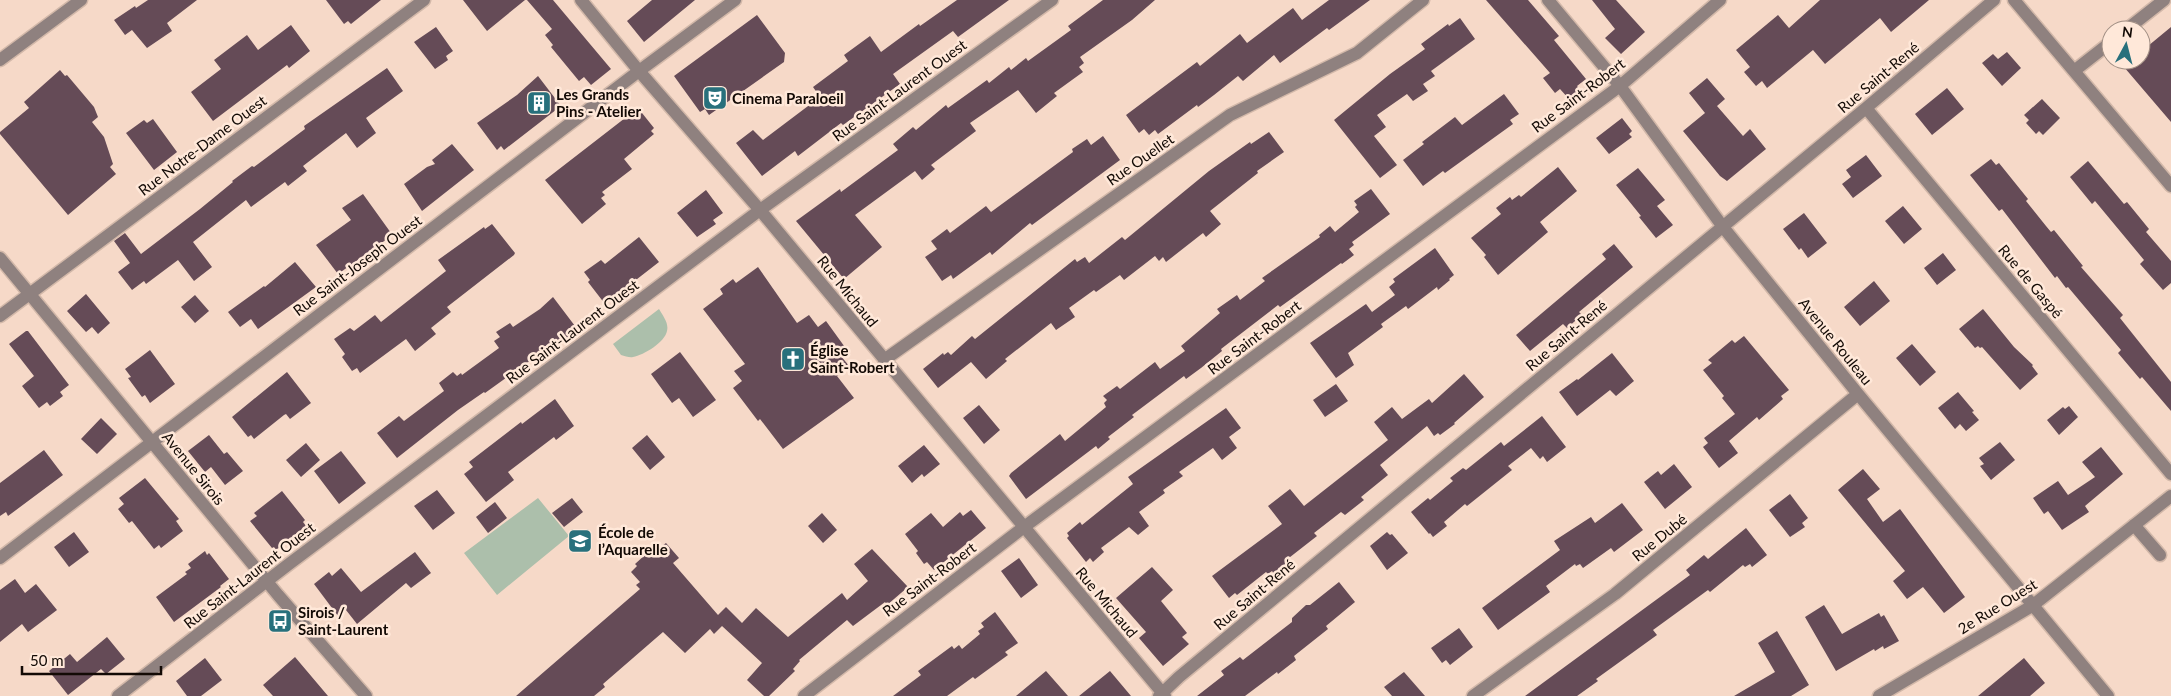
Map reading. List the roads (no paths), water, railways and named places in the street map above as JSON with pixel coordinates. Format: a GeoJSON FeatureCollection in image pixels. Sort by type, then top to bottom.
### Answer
{"type":"FeatureCollection","features":[{"type":"Feature","properties":{"kind":"street"},"geometry":{"type":"LineString","coordinates":[[0,60],[81,0]]}},
{"type":"Feature","properties":{"kind":"street","name":"Rue Notre-Dame Ouest"},"geometry":{"type":"LineString","coordinates":[[0,316],[424,0]]}},
{"type":"Feature","properties":{"kind":"street","name":"Rue Michaud"},"geometry":{"type":"LineString","coordinates":[[581,0],[639,71],[760,210],[1162,695]]}},
{"type":"Feature","properties":{"kind":"street","name":"Rue Saint-Joseph Ouest"},"geometry":{"type":"LineString","coordinates":[[0,558],[735,0]]}},
{"type":"Feature","properties":{"kind":"street","name":"Rue Saint-Laurent Ouest"},"geometry":{"type":"LineString","coordinates":[[118,696],[760,210],[1052,0]]}},
{"type":"Feature","properties":{"kind":"street","name":"Rue Ouellet"},"geometry":{"type":"LineString","coordinates":[[884,360],[1230,115],[1357,53],[1423,0]]}},
{"type":"Feature","properties":{"kind":"street","name":"Avenue Rouleau"},"geometry":{"type":"LineString","coordinates":[[1548,0],[1620,86],[1723,227],[2032,606],[2108,696]]}},
{"type":"Feature","properties":{"kind":"street","name":"Rue Saint-Robert"},"geometry":{"type":"LineString","coordinates":[[804,696],[1024,527],[1620,86],[1720,0]]}},
{"type":"Feature","properties":{"kind":"street","name":"Rue Saint-René"},"geometry":{"type":"LineString","coordinates":[[1162,695],[1179,677],[1994,0]]}},
{"type":"Feature","properties":{"kind":"street"},"geometry":{"type":"LineString","coordinates":[[2014,0],[2171,186]]}},
{"type":"Feature","properties":{"kind":"street"},"geometry":{"type":"LineString","coordinates":[[2139,20],[2164,0]]}},
{"type":"Feature","properties":{"kind":"street"},"geometry":{"type":"LineString","coordinates":[[2074,71],[2101,50]]}},
{"type":"Feature","properties":{"kind":"street","name":"Rue de Gaspé"},"geometry":{"type":"LineString","coordinates":[[1866,108],[2171,474]]}},
{"type":"Feature","properties":{"kind":"street","name":"Avenue Sirois"},"geometry":{"type":"LineString","coordinates":[[0,258],[267,582],[366,696]]}},
{"type":"Feature","properties":{"kind":"street","name":"Rue Dubé"},"geometry":{"type":"LineString","coordinates":[[1472,696],[1615,594],[1858,394]]}},
{"type":"Feature","properties":{"kind":"street","name":"2e Rue Ouest"},"geometry":{"type":"LineString","coordinates":[[1879,696],[2032,606],[2171,496]]}},
{"type":"Feature","properties":{"kind":"street"},"geometry":{"type":"LineString","coordinates":[[2134,525],[2160,555]]}},
{"type":"Feature","properties":{"kind":"place","name":"Cinema Paraloeil"},"geometry":{"type":"Point","coordinates":[715,98]}},
{"type":"Feature","properties":{"kind":"place","name":"Les Grands Pins - Atelier"},"geometry":{"type":"Point","coordinates":[539,103]}},
{"type":"Feature","properties":{"kind":"place","name":"Église Saint-Robert"},"geometry":{"type":"Point","coordinates":[793,359]}},
{"type":"Feature","properties":{"kind":"place","name":"École de l’Aquarelle"},"geometry":{"type":"Point","coordinates":[580,541]}},
{"type":"Feature","properties":{"kind":"place","name":"Sirois / Saint-Laurent"},"geometry":{"type":"Point","coordinates":[280,621]}}]}
